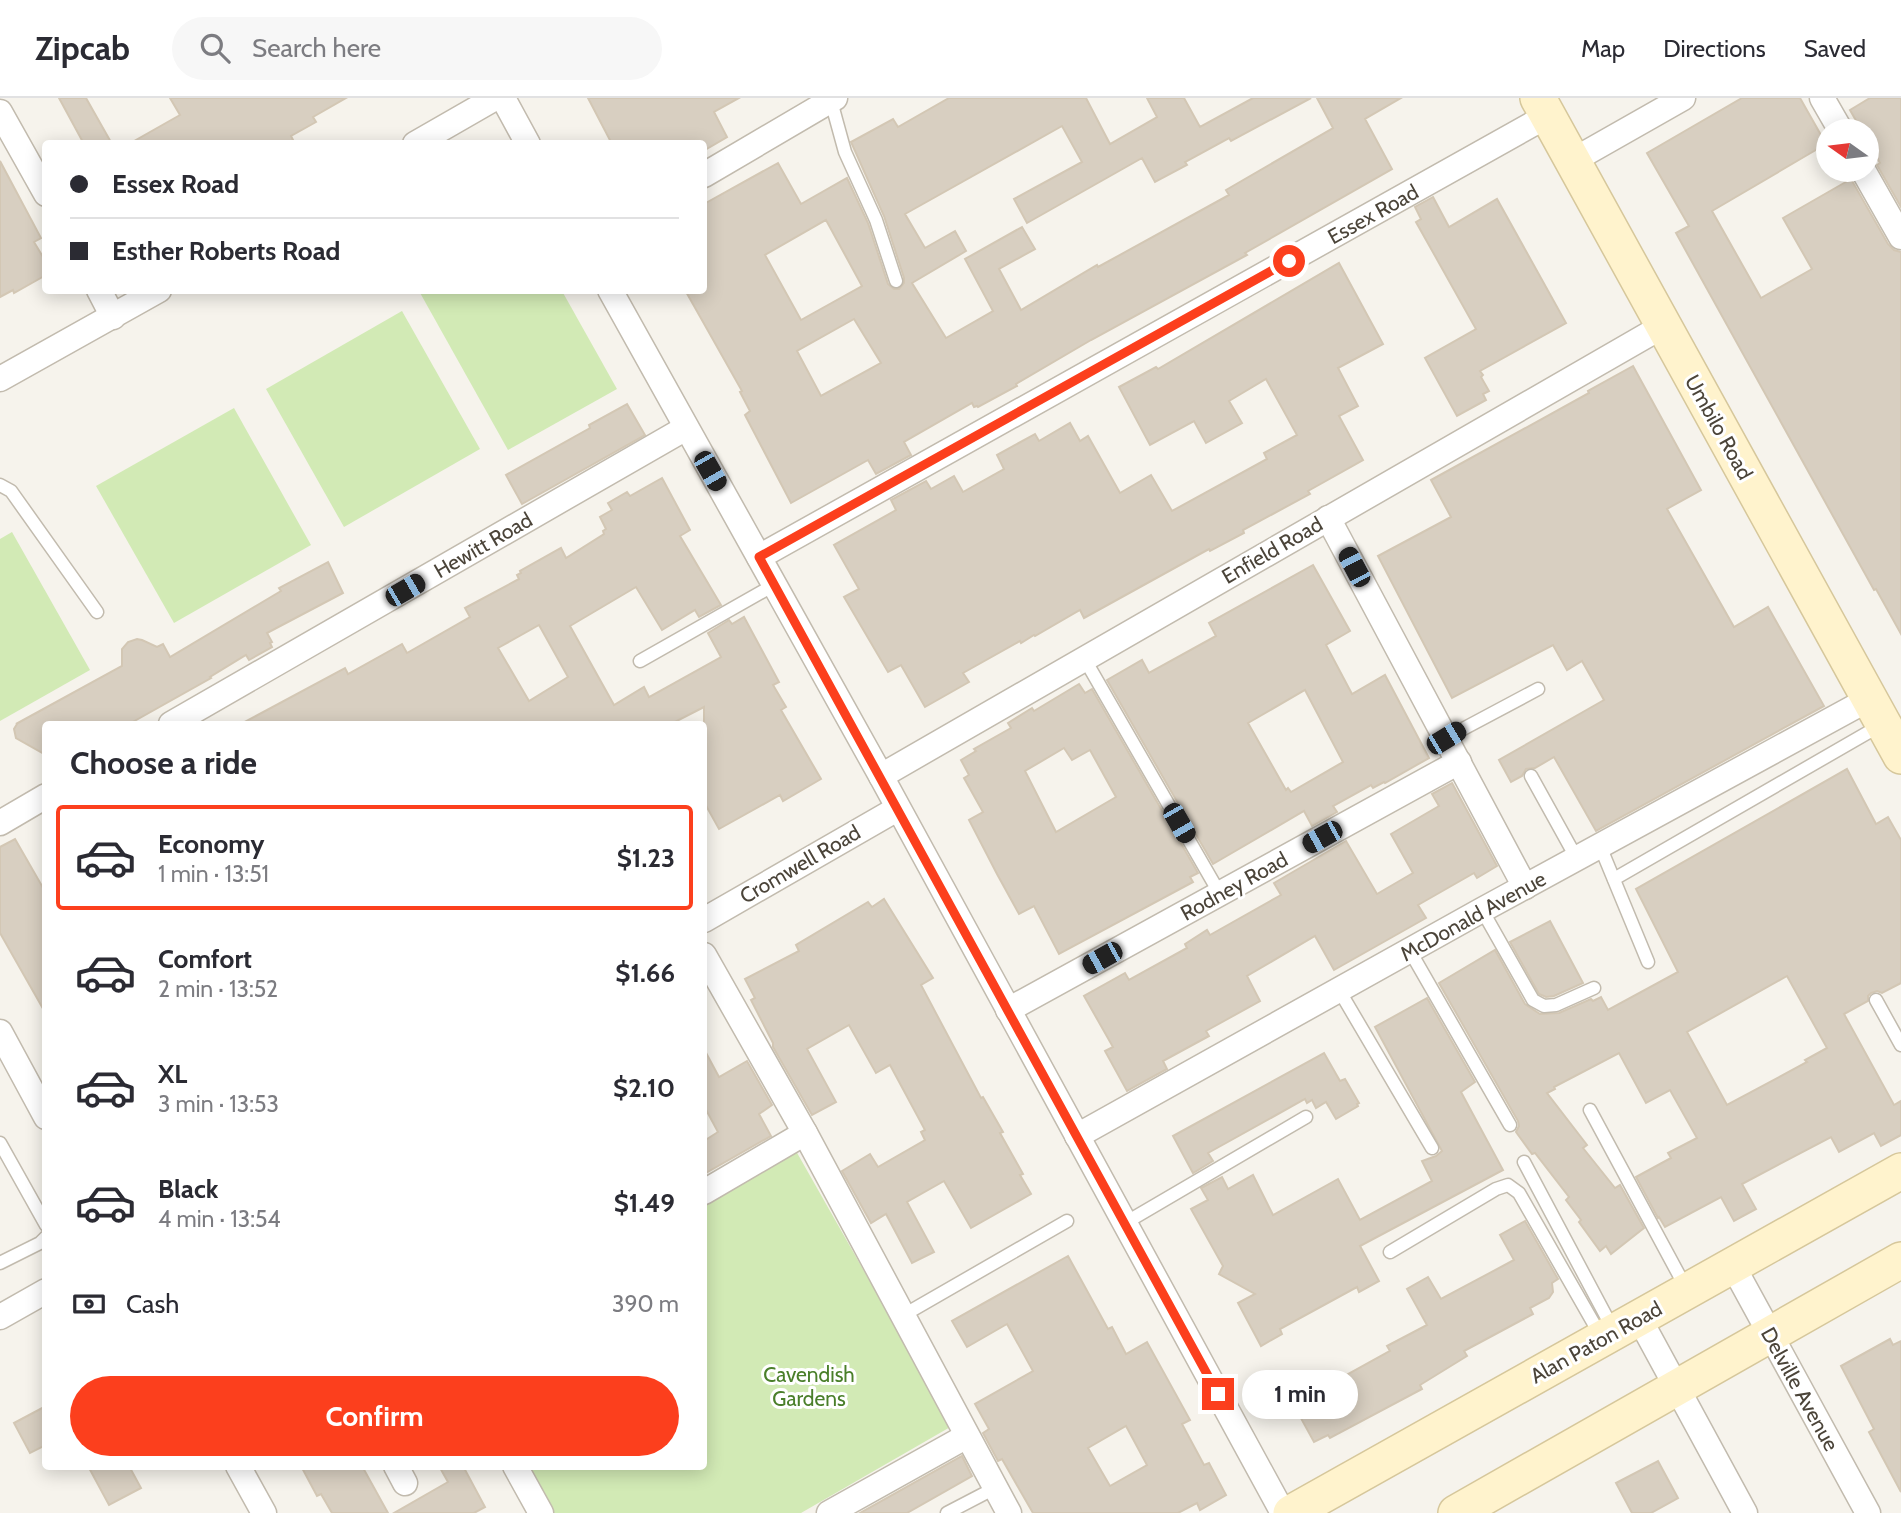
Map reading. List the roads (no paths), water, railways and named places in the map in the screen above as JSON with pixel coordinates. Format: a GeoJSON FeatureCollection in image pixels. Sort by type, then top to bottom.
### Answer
{"type":"FeatureCollection","features":[{"type":"Feature","properties":{"kind":"street"},"geometry":{"type":"LineString","coordinates":[[422,140],[495,98]]}},
{"type":"Feature","properties":{"kind":"street"},"geometry":{"type":"LineString","coordinates":[[503,98],[526,140]]}},
{"type":"Feature","properties":{"kind":"street"},"geometry":{"type":"LineString","coordinates":[[1572,161],[1683,98]]}},
{"type":"Feature","properties":{"kind":"street"},"geometry":{"type":"LineString","coordinates":[[1822,98],[1834,119]]}},
{"type":"Feature","properties":{"kind":"street"},"geometry":{"type":"LineString","coordinates":[[707,173],[833,99]]}},
{"type":"Feature","properties":{"kind":"street","name":"Umbilo Road"},"geometry":{"type":"LineString","coordinates":[[1543,107],[1901,756]]}},
{"type":"Feature","properties":{"kind":"street","name":"Essex Road"},"geometry":{"type":"LineString","coordinates":[[759,557],[1543,107]]}},
{"type":"Feature","properties":{"kind":"street"},"geometry":{"type":"LineString","coordinates":[[0,112],[42,187]]}},
{"type":"Feature","properties":{"kind":"street"},"geometry":{"type":"LineString","coordinates":[[1870,182],[1901,237]]}},
{"type":"Feature","properties":{"kind":"street"},"geometry":{"type":"LineString","coordinates":[[101,294],[113,317]]}},
{"type":"Feature","properties":{"kind":"street"},"geometry":{"type":"LineString","coordinates":[[0,379],[152,294]]}},
{"type":"Feature","properties":{"kind":"street"},"geometry":{"type":"LineString","coordinates":[[612,294],[881,776],[1283,1513]]}},
{"type":"Feature","properties":{"kind":"street","name":"Enfield Road"},"geometry":{"type":"LineString","coordinates":[[881,776],[1663,326]]}},
{"type":"Feature","properties":{"kind":"street","name":"Hewitt Road"},"geometry":{"type":"LineString","coordinates":[[176,721],[686,428]]}},
{"type":"Feature","properties":{"kind":"street"},"geometry":{"type":"LineString","coordinates":[[1328,518],[1525,887]]}},
{"type":"Feature","properties":{"kind":"street","name":"McDonald Avenue"},"geometry":{"type":"LineString","coordinates":[[1077,1136],[1601,846],[1876,711]]}},
{"type":"Feature","properties":{"kind":"street","name":"Rodney Road"},"geometry":{"type":"LineString","coordinates":[[1008,1010],[1459,762]]}},
{"type":"Feature","properties":{"kind":"street"},"geometry":{"type":"LineString","coordinates":[[0,822],[42,798]]}},
{"type":"Feature","properties":{"kind":"street","name":"Cromwell Road"},"geometry":{"type":"LineString","coordinates":[[707,918],[897,809]]}},
{"type":"Feature","properties":{"kind":"street"},"geometry":{"type":"LineString","coordinates":[[707,960],[804,1133],[1009,1513]]}},
{"type":"Feature","properties":{"kind":"street"},"geometry":{"type":"LineString","coordinates":[[2,1041],[42,1110]]}},
{"type":"Feature","properties":{"kind":"street"},"geometry":{"type":"LineString","coordinates":[[707,1190],[804,1133]]}},
{"type":"Feature","properties":{"kind":"street","name":"Alan Paton Road"},"geometry":{"type":"LineString","coordinates":[[1291,1513],[1901,1171]]}},
{"type":"Feature","properties":{"kind":"street"},"geometry":{"type":"LineString","coordinates":[[1457,1513],[1901,1260]]}},
{"type":"Feature","properties":{"kind":"street","name":"Delville Avenue"},"geometry":{"type":"LineString","coordinates":[[1733,1266],[1868,1513]]}},
{"type":"Feature","properties":{"kind":"street"},"geometry":{"type":"LineString","coordinates":[[0,1317],[42,1293]]}},
{"type":"Feature","properties":{"kind":"street"},"geometry":{"type":"LineString","coordinates":[[1618,1329],[1676,1387],[1745,1513]]}},
{"type":"Feature","properties":{"kind":"street"},"geometry":{"type":"LineString","coordinates":[[829,1513],[967,1436]]}},
{"type":"Feature","properties":{"kind":"street"},"geometry":{"type":"LineString","coordinates":[[240,1470],[264,1513]]}},
{"type":"Feature","properties":{"kind":"street"},"geometry":{"type":"LineString","coordinates":[[517,1470],[541,1513]]}},
{"type":"Feature","properties":{"kind":"lane"},"geometry":{"type":"LineString","coordinates":[[833,99],[845,152],[876,220],[896,281]]}},
{"type":"Feature","properties":{"kind":"lane"},"geometry":{"type":"LineString","coordinates":[[0,485],[11,491],[97,612]]}},
{"type":"Feature","properties":{"kind":"lane"},"geometry":{"type":"LineString","coordinates":[[640,662],[774,584]]}},
{"type":"Feature","properties":{"kind":"lane"},"geometry":{"type":"LineString","coordinates":[[1084,658],[1220,894]]}},
{"type":"Feature","properties":{"kind":"lane"},"geometry":{"type":"LineString","coordinates":[[1446,738],[1538,689]]}},
{"type":"Feature","properties":{"kind":"lane"},"geometry":{"type":"LineString","coordinates":[[1614,879],[1876,711]]}},
{"type":"Feature","properties":{"kind":"lane"},"geometry":{"type":"LineString","coordinates":[[1531,776],[1577,859]]}},
{"type":"Feature","properties":{"kind":"lane"},"geometry":{"type":"LineString","coordinates":[[1601,846],[1648,962]]}},
{"type":"Feature","properties":{"kind":"lane"},"geometry":{"type":"LineString","coordinates":[[1482,911],[1533,1000],[1544,1006],[1556,1005],[1594,988]]}},
{"type":"Feature","properties":{"kind":"lane"},"geometry":{"type":"LineString","coordinates":[[1410,951],[1510,1125]]}},
{"type":"Feature","properties":{"kind":"lane"},"geometry":{"type":"LineString","coordinates":[[1339,990],[1432,1148]]}},
{"type":"Feature","properties":{"kind":"lane"},"geometry":{"type":"LineString","coordinates":[[1876,1000],[1901,1045]]}},
{"type":"Feature","properties":{"kind":"lane"},"geometry":{"type":"LineString","coordinates":[[1590,1110],[1688,1291]]}},
{"type":"Feature","properties":{"kind":"lane"},"geometry":{"type":"LineString","coordinates":[[1125,1223],[1306,1117]]}},
{"type":"Feature","properties":{"kind":"lane"},"geometry":{"type":"LineString","coordinates":[[0,1143],[42,1218]]}},
{"type":"Feature","properties":{"kind":"lane"},"geometry":{"type":"LineString","coordinates":[[1524,1162],[1618,1329]]}},
{"type":"Feature","properties":{"kind":"lane"},"geometry":{"type":"LineString","coordinates":[[1390,1252],[1496,1189],[1508,1185],[1520,1193],[1618,1329]]}},
{"type":"Feature","properties":{"kind":"lane"},"geometry":{"type":"LineString","coordinates":[[902,1316],[1067,1221]]}},
{"type":"Feature","properties":{"kind":"lane"},"geometry":{"type":"LineString","coordinates":[[0,1263],[42,1240]]}},
{"type":"Feature","properties":{"kind":"lane"},"geometry":{"type":"LineString","coordinates":[[947,1513],[995,1488]]}},
{"type":"Feature","properties":{"kind":"park label","name":"Cavendish Gardens"},"geometry":{"type":"Point","coordinates":[809,1386]}}]}
